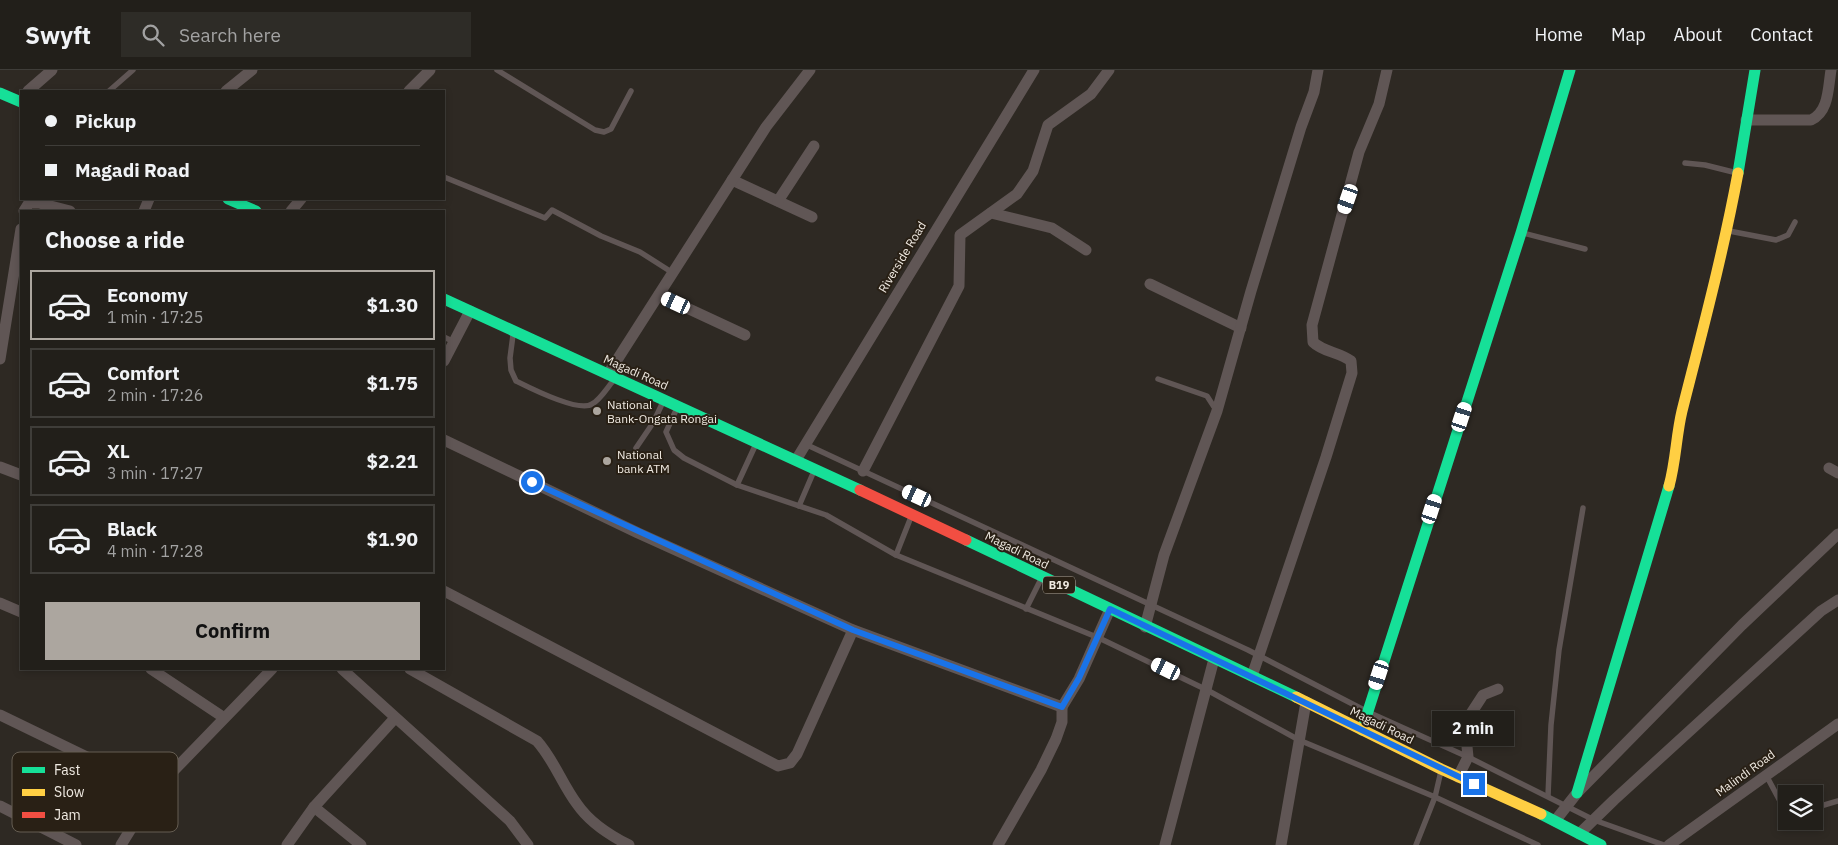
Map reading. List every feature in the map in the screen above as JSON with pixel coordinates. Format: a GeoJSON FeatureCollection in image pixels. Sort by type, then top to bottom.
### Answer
{"type":"FeatureCollection","features":[{"type":"Feature","properties":{"kind":"main road"},"geometry":{"type":"LineString","coordinates":[[1362,730],[1521,233],[1570,70]]}},
{"type":"Feature","properties":{"kind":"main road"},"geometry":{"type":"LineString","coordinates":[[1577,793],[1673,471],[1674,447],[1728,230],[1740,173],[1746,120],[1755,70]]}},
{"type":"Feature","properties":{"kind":"main road"},"geometry":{"type":"LineString","coordinates":[[0,93],[20,100]]}},
{"type":"Feature","properties":{"kind":"main road"},"geometry":{"type":"LineString","coordinates":[[230,200],[254,210]]}},
{"type":"Feature","properties":{"kind":"main road","name":"Magadi Road"},"geometry":{"type":"LineString","coordinates":[[445,299],[796,460],[1110,609],[1145,628],[1252,676],[1441,769],[1555,821],[1601,845]]}},
{"type":"Feature","properties":{"kind":"street"},"geometry":{"type":"LineString","coordinates":[[29,90],[52,70]]}},
{"type":"Feature","properties":{"kind":"street"},"geometry":{"type":"LineString","coordinates":[[227,90],[252,70]]}},
{"type":"Feature","properties":{"kind":"street"},"geometry":{"type":"LineString","coordinates":[[410,90],[430,70]]}},
{"type":"Feature","properties":{"kind":"street"},"geometry":{"type":"LineString","coordinates":[[612,376],[659,295],[766,127],[810,70]]}},
{"type":"Feature","properties":{"kind":"street","name":"Riverside Road"},"geometry":{"type":"LineString","coordinates":[[796,460],[1034,70]]}},
{"type":"Feature","properties":{"kind":"street"},"geometry":{"type":"LineString","coordinates":[[863,471],[959,286],[960,235],[1017,194],[1033,171],[1048,125],[1091,94],[1109,70]]}},
{"type":"Feature","properties":{"kind":"street"},"geometry":{"type":"LineString","coordinates":[[1145,628],[1164,555],[1217,411],[1301,127],[1314,92],[1318,70]]}},
{"type":"Feature","properties":{"kind":"street"},"geometry":{"type":"LineString","coordinates":[[1252,676],[1326,457],[1352,373],[1351,361],[1344,355],[1317,346],[1313,342],[1312,325],[1359,152],[1379,104],[1387,70]]}},
{"type":"Feature","properties":{"kind":"street"},"geometry":{"type":"LineString","coordinates":[[1746,120],[1811,120],[1819,116],[1824,109],[1831,70]]}},
{"type":"Feature","properties":{"kind":"street"},"geometry":{"type":"LineString","coordinates":[[778,202],[814,146]]}},
{"type":"Feature","properties":{"kind":"street"},"geometry":{"type":"LineString","coordinates":[[732,180],[812,217]]}},
{"type":"Feature","properties":{"kind":"street"},"geometry":{"type":"LineString","coordinates":[[292,210],[300,200]]}},
{"type":"Feature","properties":{"kind":"street"},"geometry":{"type":"LineString","coordinates":[[24,210],[28,203],[39,203],[66,210]]}},
{"type":"Feature","properties":{"kind":"street"},"geometry":{"type":"LineString","coordinates":[[991,213],[1052,228],[1086,250]]}},
{"type":"Feature","properties":{"kind":"street"},"geometry":{"type":"LineString","coordinates":[[0,359],[17,292],[20,245]]}},
{"type":"Feature","properties":{"kind":"street"},"geometry":{"type":"LineString","coordinates":[[1150,284],[1241,328]]}},
{"type":"Feature","properties":{"kind":"street"},"geometry":{"type":"LineString","coordinates":[[659,295],[745,335]]}},
{"type":"Feature","properties":{"kind":"street"},"geometry":{"type":"LineString","coordinates":[[445,357],[449,340],[470,311]]}},
{"type":"Feature","properties":{"kind":"street"},"geometry":{"type":"LineString","coordinates":[[445,440],[638,533],[853,630],[1062,707]]}},
{"type":"Feature","properties":{"kind":"street"},"geometry":{"type":"LineString","coordinates":[[0,467],[20,475]]}},
{"type":"Feature","properties":{"kind":"street"},"geometry":{"type":"LineString","coordinates":[[1555,821],[1577,793],[1742,625],[1838,534]]}},
{"type":"Feature","properties":{"kind":"street"},"geometry":{"type":"LineString","coordinates":[[445,592],[778,766],[790,763],[797,754],[853,630]]}},
{"type":"Feature","properties":{"kind":"street"},"geometry":{"type":"LineString","coordinates":[[1579,834],[1821,611],[1838,600]]}},
{"type":"Feature","properties":{"kind":"street"},"geometry":{"type":"LineString","coordinates":[[0,603],[20,612]]}},
{"type":"Feature","properties":{"kind":"street"},"geometry":{"type":"LineString","coordinates":[[998,845],[1041,770],[1056,739],[1062,722],[1062,707],[1099,638],[1110,609]]}},
{"type":"Feature","properties":{"kind":"street"},"geometry":{"type":"LineString","coordinates":[[1165,845],[1214,659]]}},
{"type":"Feature","properties":{"kind":"street"},"geometry":{"type":"LineString","coordinates":[[152,670],[223,717]]}},
{"type":"Feature","properties":{"kind":"street"},"geometry":{"type":"LineString","coordinates":[[178,765],[223,717],[271,670]]}},
{"type":"Feature","properties":{"kind":"street"},"geometry":{"type":"LineString","coordinates":[[343,670],[510,821],[528,845]]}},
{"type":"Feature","properties":{"kind":"street"},"geometry":{"type":"LineString","coordinates":[[412,670],[536,741],[547,753],[577,805],[605,832],[629,845]]}},
{"type":"Feature","properties":{"kind":"street"},"geometry":{"type":"LineString","coordinates":[[1458,777],[1468,757],[1466,736],[1470,715],[1483,695],[1498,689]]}},
{"type":"Feature","properties":{"kind":"street"},"geometry":{"type":"LineString","coordinates":[[1280,845],[1306,702]]}},
{"type":"Feature","properties":{"kind":"street"},"geometry":{"type":"LineString","coordinates":[[0,715],[76,752]]}},
{"type":"Feature","properties":{"kind":"street"},"geometry":{"type":"LineString","coordinates":[[287,845],[314,807],[395,718]]}},
{"type":"Feature","properties":{"kind":"street","name":"Malindi Road"},"geometry":{"type":"LineString","coordinates":[[1669,845],[1838,724]]}},
{"type":"Feature","properties":{"kind":"street"},"geometry":{"type":"LineString","coordinates":[[0,806],[12,812]]}},
{"type":"Feature","properties":{"kind":"street"},"geometry":{"type":"LineString","coordinates":[[314,807],[360,845]]}},
{"type":"Feature","properties":{"kind":"street"},"geometry":{"type":"LineString","coordinates":[[51,832],[76,845]]}},
{"type":"Feature","properties":{"kind":"street"},"geometry":{"type":"LineString","coordinates":[[121,845],[129,832]]}},
{"type":"Feature","properties":{"kind":"lane"},"geometry":{"type":"LineString","coordinates":[[110,90],[133,70]]}},
{"type":"Feature","properties":{"kind":"lane"},"geometry":{"type":"LineString","coordinates":[[497,70],[595,130],[604,132],[610,129],[631,91]]}},
{"type":"Feature","properties":{"kind":"lane"},"geometry":{"type":"LineString","coordinates":[[1685,163],[1705,165],[1740,173]]}},
{"type":"Feature","properties":{"kind":"lane"},"geometry":{"type":"LineString","coordinates":[[445,177],[545,218],[552,210],[601,236],[640,252],[673,273]]}},
{"type":"Feature","properties":{"kind":"lane"},"geometry":{"type":"LineString","coordinates":[[1728,230],[1776,240],[1788,234],[1795,222]]}},
{"type":"Feature","properties":{"kind":"lane"},"geometry":{"type":"LineString","coordinates":[[1521,233],[1584,249]]}},
{"type":"Feature","properties":{"kind":"lane"},"geometry":{"type":"LineString","coordinates":[[514,331],[511,370],[516,381],[529,388],[578,407],[587,407],[593,404],[612,376]]}},
{"type":"Feature","properties":{"kind":"lane"},"geometry":{"type":"LineString","coordinates":[[1158,379],[1207,396],[1217,411]]}},
{"type":"Feature","properties":{"kind":"lane"},"geometry":{"type":"LineString","coordinates":[[636,448],[653,423],[664,399]]}},
{"type":"Feature","properties":{"kind":"lane"},"geometry":{"type":"LineString","coordinates":[[678,406],[666,432],[674,450],[684,458],[737,485],[799,506],[850,527],[896,555],[1099,638],[1207,690],[1299,740],[1435,797],[1538,845]]}},
{"type":"Feature","properties":{"kind":"lane"},"geometry":{"type":"LineString","coordinates":[[737,485],[757,442]]}},
{"type":"Feature","properties":{"kind":"lane"},"geometry":{"type":"LineString","coordinates":[[805,444],[1151,604],[1260,656],[1368,712],[1568,805],[1594,820],[1664,845]]}},
{"type":"Feature","properties":{"kind":"lane"},"geometry":{"type":"LineString","coordinates":[[799,506],[815,469]]}},
{"type":"Feature","properties":{"kind":"lane"},"geometry":{"type":"LineString","coordinates":[[1548,796],[1551,725],[1559,650],[1584,508]]}},
{"type":"Feature","properties":{"kind":"lane"},"geometry":{"type":"LineString","coordinates":[[896,555],[912,515]]}},
{"type":"Feature","properties":{"kind":"lane"},"geometry":{"type":"LineString","coordinates":[[1026,609],[1042,577]]}},
{"type":"Feature","properties":{"kind":"lane"},"geometry":{"type":"LineString","coordinates":[[1416,845],[1435,797],[1441,769]]}},
{"type":"Feature","properties":{"kind":"lane"},"geometry":{"type":"LineString","coordinates":[[1766,775],[1778,797]]}},
{"type":"Feature","properties":{"kind":"lane"},"geometry":{"type":"LineString","coordinates":[[1823,805],[1838,801]]}},
{"type":"Feature","properties":{"kind":"traffic: fast"},"geometry":{"type":"LineString","coordinates":[[1362,730],[1521,233],[1570,70]]}},
{"type":"Feature","properties":{"kind":"traffic: fast"},"geometry":{"type":"LineString","coordinates":[[1738,173],[1755,70]]}},
{"type":"Feature","properties":{"kind":"traffic: fast"},"geometry":{"type":"LineString","coordinates":[[0,93],[20,102]]}},
{"type":"Feature","properties":{"kind":"traffic: fast"},"geometry":{"type":"LineString","coordinates":[[230,200],[254,210]]}},
{"type":"Feature","properties":{"kind":"traffic: fast"},"geometry":{"type":"LineString","coordinates":[[445,299],[860,490]]}},
{"type":"Feature","properties":{"kind":"traffic: fast"},"geometry":{"type":"LineString","coordinates":[[1577,793],[1669,486]]}},
{"type":"Feature","properties":{"kind":"traffic: fast"},"geometry":{"type":"LineString","coordinates":[[966,540],[1296,697]]}},
{"type":"Feature","properties":{"kind":"traffic: fast"},"geometry":{"type":"LineString","coordinates":[[1541,814],[1601,845]]}},
{"type":"Feature","properties":{"kind":"traffic: slow"},"geometry":{"type":"LineString","coordinates":[[1669,486],[1682,411],[1719,263],[1738,173]]}},
{"type":"Feature","properties":{"kind":"traffic: slow"},"geometry":{"type":"LineString","coordinates":[[1296,697],[1441,769],[1541,814]]}},
{"type":"Feature","properties":{"kind":"traffic: jam"},"geometry":{"type":"LineString","coordinates":[[860,490],[966,540]]}},
{"type":"Feature","properties":{"kind":"place","name":"National Bank-Ongata Rongai"},"geometry":{"type":"Point","coordinates":[597,411]}},
{"type":"Feature","properties":{"kind":"place","name":"National bank ATM"},"geometry":{"type":"Point","coordinates":[607,461]}},
{"type":"Feature","properties":{"kind":"route"},"geometry":{"type":"LineString","coordinates":[[532,482],[638,533],[853,630],[1062,707],[1099,638],[1110,609],[1145,628],[1252,676],[1474,784]]}}]}
